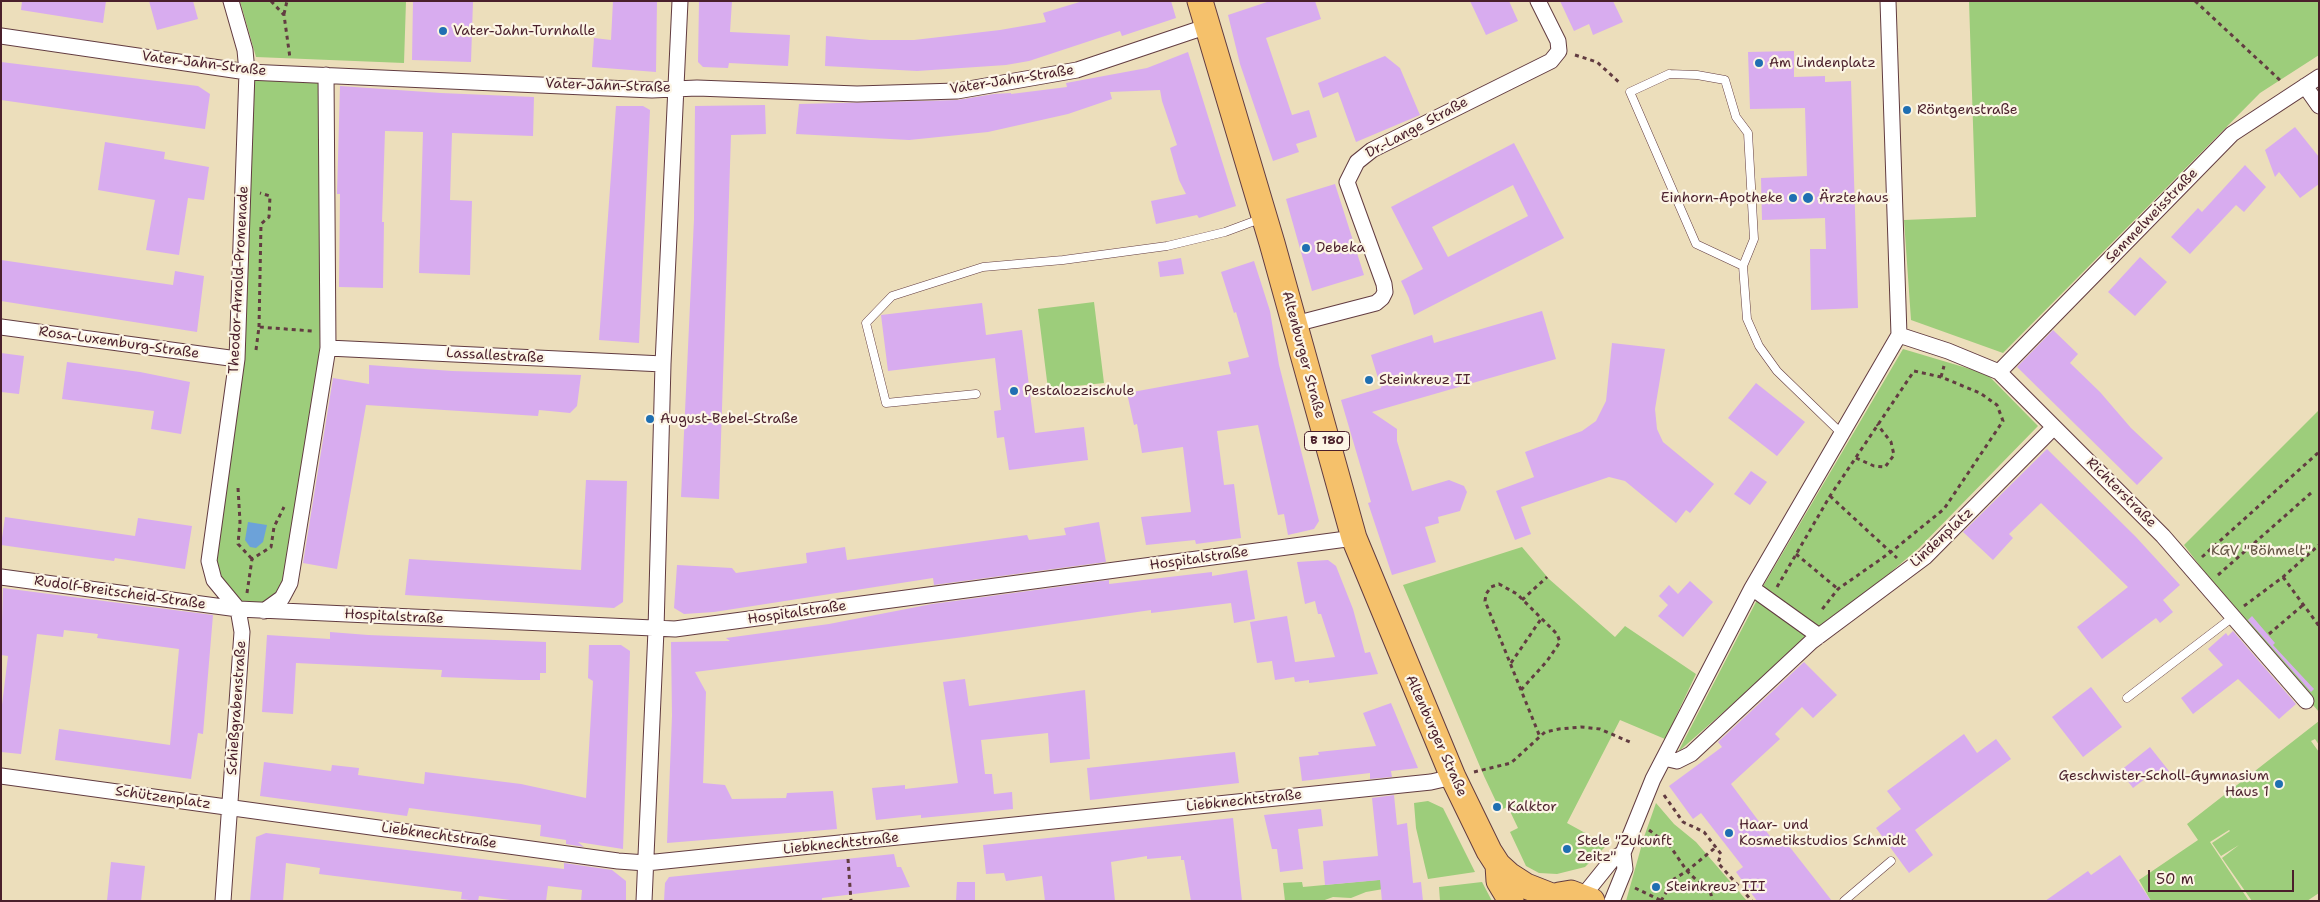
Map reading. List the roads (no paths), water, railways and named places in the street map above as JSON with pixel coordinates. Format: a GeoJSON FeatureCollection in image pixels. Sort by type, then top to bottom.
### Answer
{"type":"FeatureCollection","features":[{"type":"Feature","properties":{"kind":"main road","name":"Altenburger Straße"},"geometry":{"type":"LineString","coordinates":[[1200,1],[1295,324],[1354,538],[1453,777],[1498,865],[1499,881],[1510,901]]}},
{"type":"Feature","properties":{"kind":"main road","name":"Altenburger Straße"},"geometry":{"type":"LineString","coordinates":[[1498,865],[1526,886],[1550,899]]}},
{"type":"Feature","properties":{"kind":"main road"},"geometry":{"type":"LineString","coordinates":[[1550,899],[1565,894],[1588,898]]}},
{"type":"Feature","properties":{"kind":"street","name":"Theodor-Arnold-Promenade"},"geometry":{"type":"LineString","coordinates":[[231,1],[245,50],[247,72],[237,359],[209,561],[214,580],[238,609]]}},
{"type":"Feature","properties":{"kind":"street"},"geometry":{"type":"LineString","coordinates":[[644,901],[656,630],[663,364],[680,1]]}},
{"type":"Feature","properties":{"kind":"street","name":"Dr.-Lange Straße"},"geometry":{"type":"LineString","coordinates":[[1295,324],[1376,303],[1382,298],[1385,292],[1384,284],[1347,182],[1357,162],[1372,150],[1551,61],[1557,55],[1558,41],[1538,1]]}},
{"type":"Feature","properties":{"kind":"street"},"geometry":{"type":"LineString","coordinates":[[1612,901],[1625,869],[1623,853],[1653,779],[1757,592],[1841,433],[1899,336],[1888,1]]}},
{"type":"Feature","properties":{"kind":"street","name":"Vater-Jahn-Straße"},"geometry":{"type":"LineString","coordinates":[[1,36],[247,72],[652,90],[676,88],[857,94],[957,91],[1077,70],[1208,26]]}},
{"type":"Feature","properties":{"kind":"street"},"geometry":{"type":"LineString","coordinates":[[264,611],[282,598],[290,583],[328,348],[326,75]]}},
{"type":"Feature","properties":{"kind":"street","name":"Semmelweisstraße"},"geometry":{"type":"LineString","coordinates":[[1999,372],[2232,134],[2319,77]]}},
{"type":"Feature","properties":{"kind":"street"},"geometry":{"type":"LineString","coordinates":[[2299,90],[2319,106]]}},
{"type":"Feature","properties":{"kind":"street","name":"Rosa-Luxemburg-Straße"},"geometry":{"type":"LineString","coordinates":[[1,327],[237,359]]}},
{"type":"Feature","properties":{"kind":"street","name":"Richterstraße"},"geometry":{"type":"LineString","coordinates":[[1899,336],[1948,351],[1999,372],[2163,536],[2306,701]]}},
{"type":"Feature","properties":{"kind":"street","name":"Lassallestraße"},"geometry":{"type":"LineString","coordinates":[[328,348],[663,364]]}},
{"type":"Feature","properties":{"kind":"street","name":"Lindenplatz"},"geometry":{"type":"LineString","coordinates":[[1664,758],[1677,761],[1692,754],[1816,634],[1925,557],[2054,427]]}},
{"type":"Feature","properties":{"kind":"street","name":"Hospitalstraße"},"geometry":{"type":"LineString","coordinates":[[238,609],[656,630],[685,628],[1354,538]]}},
{"type":"Feature","properties":{"kind":"street","name":"Rudolf-Breitscheid-Straße"},"geometry":{"type":"LineString","coordinates":[[1,577],[238,609]]}},
{"type":"Feature","properties":{"kind":"street"},"geometry":{"type":"LineString","coordinates":[[1757,592],[1816,634]]}},
{"type":"Feature","properties":{"kind":"street","name":"Schießgrabenstraße"},"geometry":{"type":"LineString","coordinates":[[231,807],[242,632],[238,609]]}},
{"type":"Feature","properties":{"kind":"street","name":"Schützenplatz"},"geometry":{"type":"LineString","coordinates":[[1,776],[231,807],[222,901]]}},
{"type":"Feature","properties":{"kind":"street","name":"Liebknechtstraße"},"geometry":{"type":"LineString","coordinates":[[231,807],[618,861],[646,863],[1431,782],[1453,777]]}},
{"type":"Feature","properties":{"kind":"street"},"geometry":{"type":"LineString","coordinates":[[1588,898],[1612,860],[1623,853]]}},
{"type":"Feature","properties":{"kind":"lane"},"geometry":{"type":"LineString","coordinates":[[1743,266],[1696,244],[1630,92],[1669,74],[1697,75],[1725,80],[1736,117],[1748,133],[1754,239],[1743,266],[1747,319],[1759,346],[1777,371],[1841,433]]}},
{"type":"Feature","properties":{"kind":"lane"},"geometry":{"type":"LineString","coordinates":[[976,394],[886,403],[866,323],[892,296],[983,267],[1063,260],[1167,246],[1226,232],[1264,217]]}},
{"type":"Feature","properties":{"kind":"lane"},"geometry":{"type":"LineString","coordinates":[[2127,698],[2232,616]]}},
{"type":"Feature","properties":{"kind":"lane"},"geometry":{"type":"LineString","coordinates":[[1844,901],[1891,861]]}},
{"type":"Feature","properties":{"kind":"water"},"geometry":{"type":"Polygon","coordinates":[[[248,522],[267,525],[263,542],[256,548],[250,547],[245,540],[248,522]]]}},
{"type":"Feature","properties":{"kind":"place","name":"Vater-Jahn-Turnhalle"},"geometry":{"type":"Point","coordinates":[443,31]}},
{"type":"Feature","properties":{"kind":"place","name":"Am Lindenplatz"},"geometry":{"type":"Point","coordinates":[1759,63]}},
{"type":"Feature","properties":{"kind":"place","name":"Röntgenstraße"},"geometry":{"type":"Point","coordinates":[1907,110]}},
{"type":"Feature","properties":{"kind":"place","name":"Einhorn-Apotheke"},"geometry":{"type":"Point","coordinates":[1793,198]}},
{"type":"Feature","properties":{"kind":"place","name":"Ärztehaus"},"geometry":{"type":"Point","coordinates":[1808,198]}},
{"type":"Feature","properties":{"kind":"place","name":"Debeka"},"geometry":{"type":"Point","coordinates":[1306,248]}},
{"type":"Feature","properties":{"kind":"place","name":"Steinkreuz II"},"geometry":{"type":"Point","coordinates":[1369,380]}},
{"type":"Feature","properties":{"kind":"place","name":"Pestalozzischule"},"geometry":{"type":"Point","coordinates":[1014,391]}},
{"type":"Feature","properties":{"kind":"place","name":"August-Bebel-Straße"},"geometry":{"type":"Point","coordinates":[650,419]}},
{"type":"Feature","properties":{"kind":"place","name":"Geschwister-Scholl-Gymnasium Haus 1"},"geometry":{"type":"Point","coordinates":[2279,784]}},
{"type":"Feature","properties":{"kind":"place","name":"Kalktor"},"geometry":{"type":"Point","coordinates":[1497,807]}},
{"type":"Feature","properties":{"kind":"place","name":"Haar- und Kosmetikstudios Schmidt"},"geometry":{"type":"Point","coordinates":[1729,833]}},
{"type":"Feature","properties":{"kind":"place","name":"Stele \"Zukunft Zeitz\""},"geometry":{"type":"Point","coordinates":[1567,849]}},
{"type":"Feature","properties":{"kind":"place","name":"Steinkreuz III"},"geometry":{"type":"Point","coordinates":[1656,887]}},
{"type":"Feature","properties":{"kind":"park label","name":"KGV \"Böhmelt\""},"geometry":{"type":"Point","coordinates":[2261,551]}}]}
